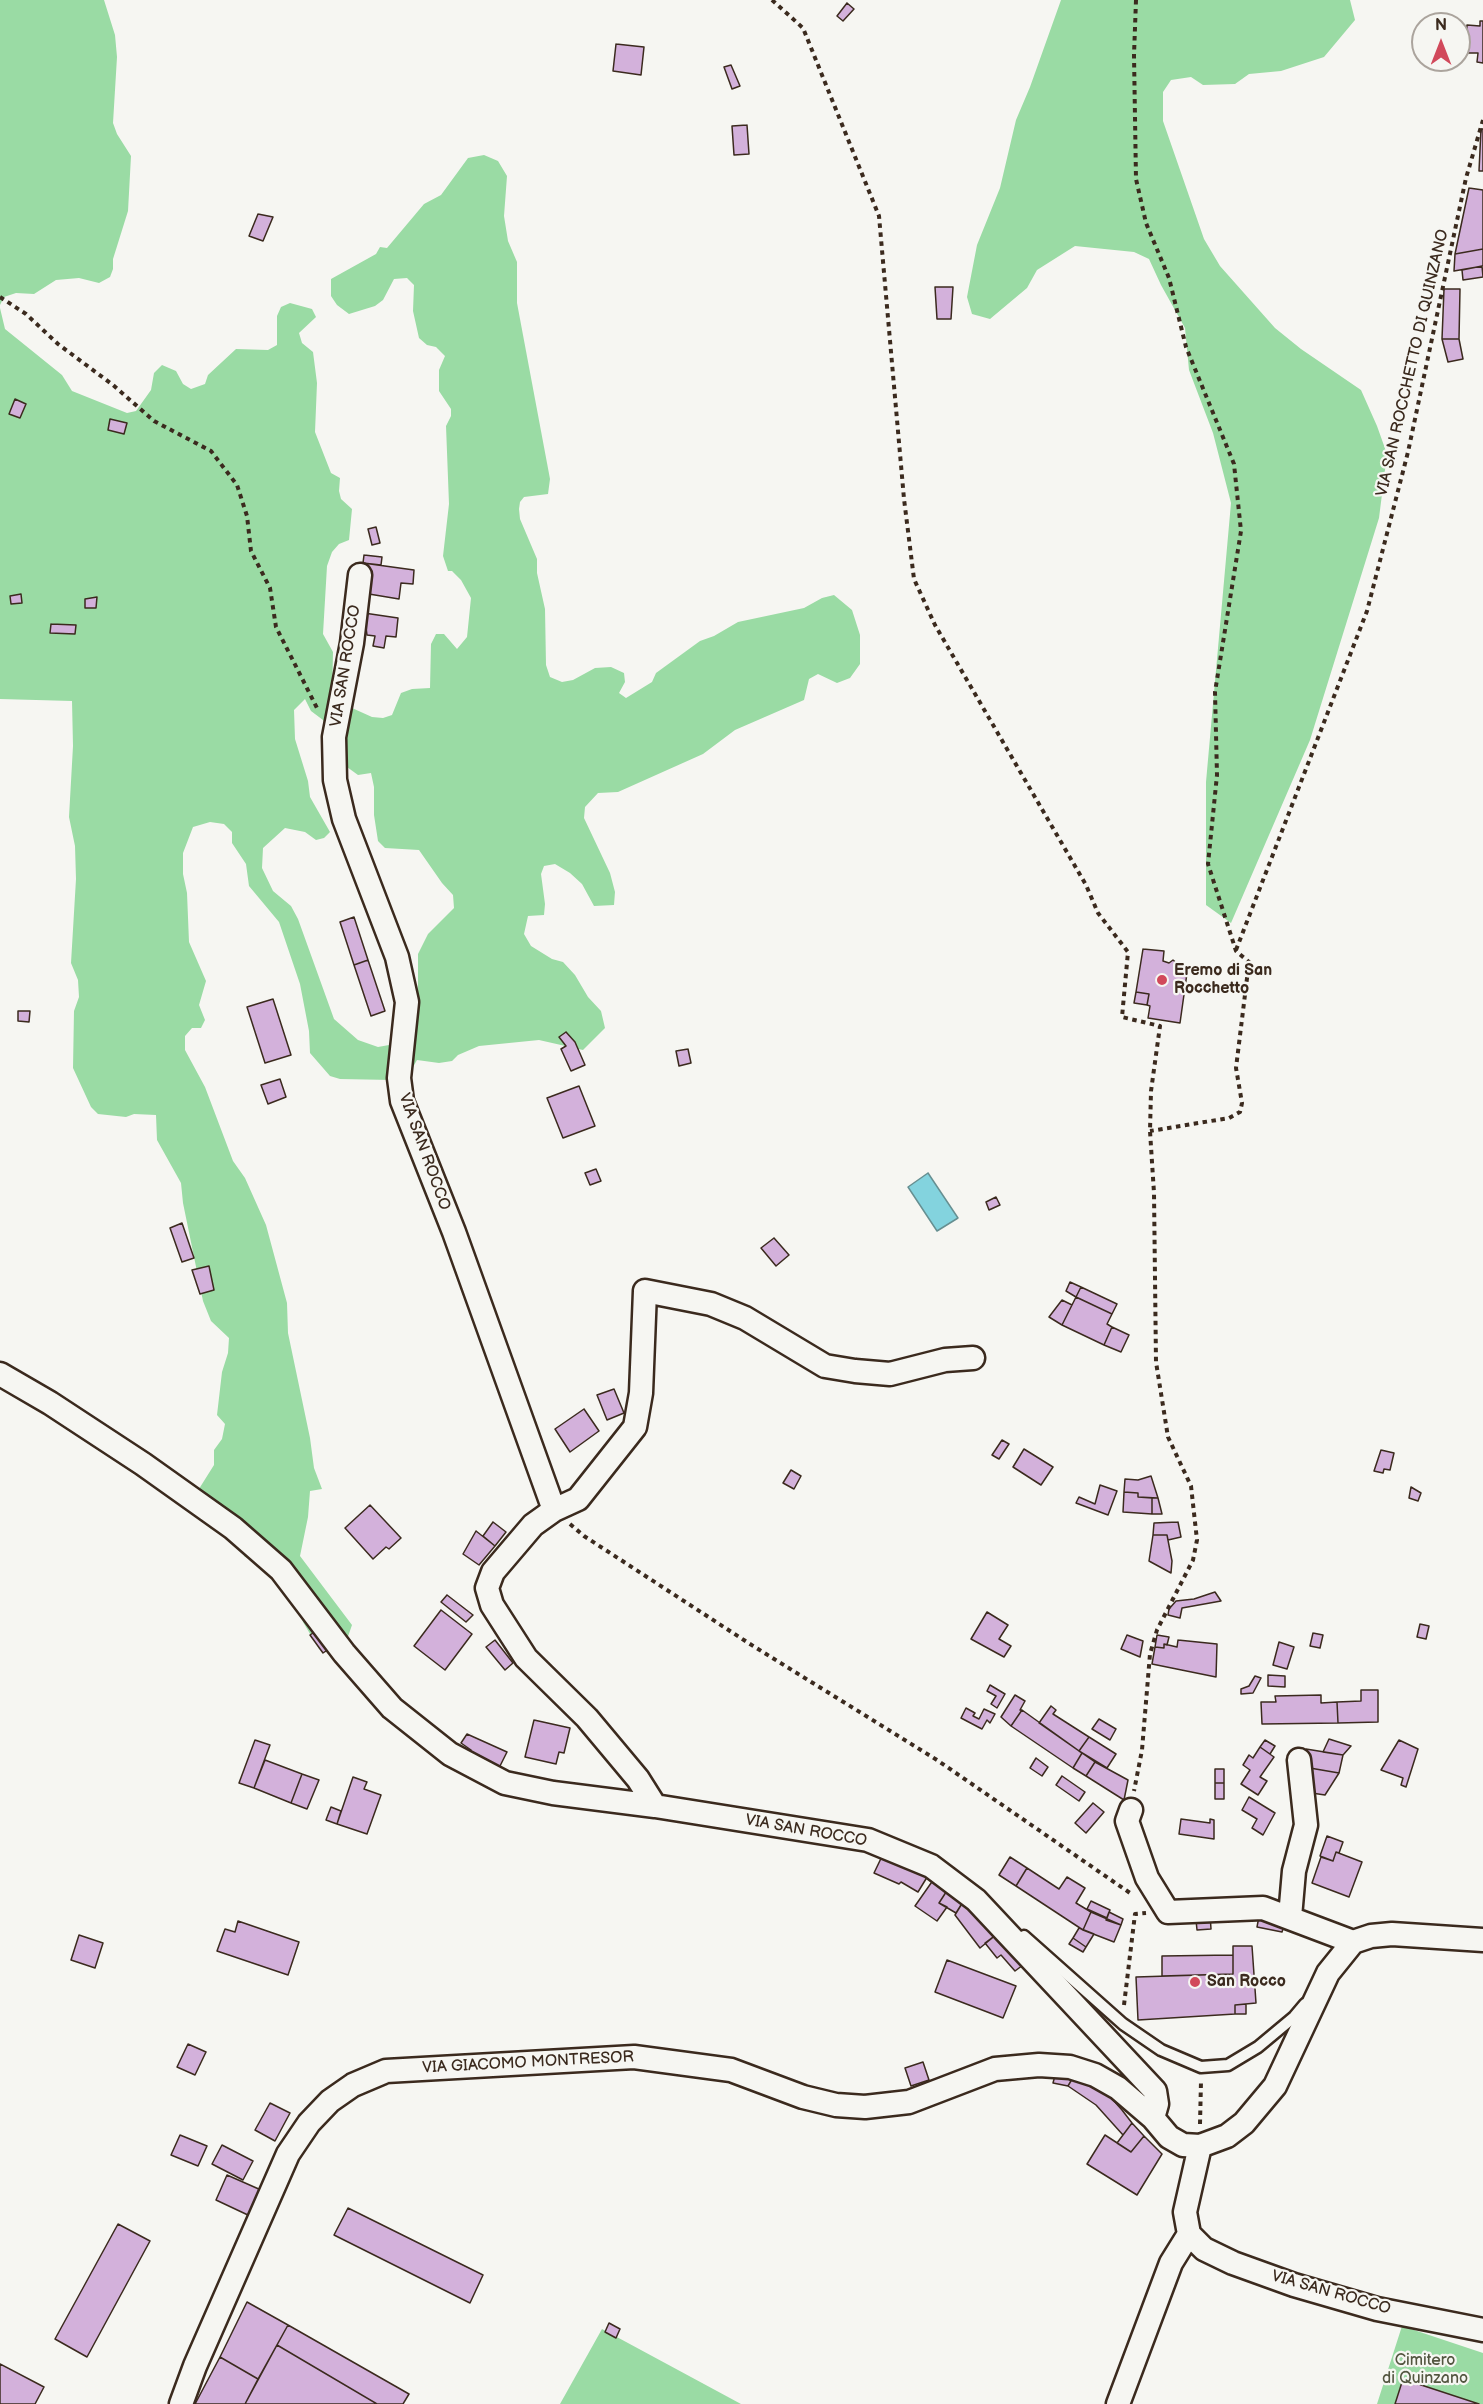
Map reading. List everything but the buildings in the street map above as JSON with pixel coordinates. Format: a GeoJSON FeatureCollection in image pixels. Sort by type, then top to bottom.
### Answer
{"type":"FeatureCollection","features":[{"type":"Feature","properties":{"kind":"street","name":"VIA SAN ROCCO"},"geometry":{"type":"LineString","coordinates":[[360,575],[352,643],[334,737],[335,780],[344,819],[397,957],[407,1002],[399,1078],[402,1101],[454,1232],[554,1510]]}},
{"type":"Feature","properties":{"kind":"street"},"geometry":{"type":"LineString","coordinates":[[655,1806],[639,1779],[587,1718],[526,1658],[492,1605],[487,1588],[493,1572],[533,1525],[554,1510],[578,1500],[635,1427],[641,1393],[645,1291],[711,1304],[745,1318],[825,1366],[890,1374],[945,1360],[973,1358]]}},
{"type":"Feature","properties":{"kind":"street","name":"VIA SAN ROCCO"},"geometry":{"type":"LineString","coordinates":[[0,1374],[50,1403],[233,1528],[281,1570],[344,1653],[392,1708],[450,1754],[505,1783],[564,1795],[655,1806],[868,1840],[931,1866],[976,1900],[1155,2091],[1157,2104],[1153,2118]]}},
{"type":"Feature","properties":{"kind":"street"},"geometry":{"type":"LineString","coordinates":[[1290,1917],[1294,1871],[1306,1825],[1299,1760]]}},
{"type":"Feature","properties":{"kind":"street"},"geometry":{"type":"LineString","coordinates":[[1131,1810],[1127,1821],[1147,1878],[1168,1912],[1263,1908],[1353,1942]]}},
{"type":"Feature","properties":{"kind":"street"},"geometry":{"type":"LineString","coordinates":[[1153,2118],[1169,2137],[1183,2145],[1200,2146],[1227,2136],[1244,2123],[1275,2086],[1322,1984],[1353,1942],[1371,1936],[1392,1934],[1483,1940]]}},
{"type":"Feature","properties":{"kind":"street","name":"VIA GIACOMO MONTRESOR"},"geometry":{"type":"LineString","coordinates":[[181,2404],[195,2366],[288,2154],[309,2124],[330,2101],[353,2085],[386,2071],[634,2056],[731,2070],[814,2100],[836,2105],[865,2107],[909,2102],[994,2069],[1040,2065],[1070,2067],[1095,2074],[1118,2088],[1153,2118]]}},
{"type":"Feature","properties":{"kind":"street"},"geometry":{"type":"LineString","coordinates":[[1118,2404],[1171,2263],[1189,2234],[1185,2212],[1200,2146]]}},
{"type":"Feature","properties":{"kind":"street","name":"VIA SAN ROCCO"},"geometry":{"type":"LineString","coordinates":[[1189,2234],[1204,2249],[1233,2263],[1294,2285],[1377,2309],[1483,2330]]}},
{"type":"Feature","properties":{"kind":"lane"},"geometry":{"type":"LineString","coordinates":[[1003,1931],[1023,1936],[1123,2024],[1161,2050],[1201,2067],[1228,2065],[1258,2047],[1294,2017],[1322,1984]]}},
{"type":"Feature","properties":{"kind":"path"},"geometry":{"type":"LineString","coordinates":[[772,0],[803,28],[879,216],[904,500],[914,579],[935,625],[1086,885],[1098,913],[1128,952],[1122,1017],[1160,1026],[1150,1090],[1156,1362],[1168,1437],[1191,1486],[1197,1540],[1196,1552],[1189,1570],[1157,1630],[1150,1654],[1142,1750],[1131,1810]]}},
{"type":"Feature","properties":{"kind":"path"},"geometry":{"type":"LineString","coordinates":[[1136,0],[1134,55],[1136,179],[1146,223],[1169,278],[1186,347],[1234,464],[1241,531],[1215,692],[1217,775],[1208,864],[1236,951],[1249,962],[1236,1068],[1242,1103],[1240,1112],[1229,1118],[1150,1131]]}},
{"type":"Feature","properties":{"kind":"path","name":"VIA SAN ROCCHETTO DI QUINZANO"},"geometry":{"type":"LineString","coordinates":[[1236,951],[1367,611],[1410,441],[1466,178],[1483,120]]}},
{"type":"Feature","properties":{"kind":"path"},"geometry":{"type":"LineString","coordinates":[[0,297],[26,314],[58,344],[113,385],[154,421],[211,451],[231,476],[237,485],[247,516],[251,551],[270,588],[276,627],[299,675],[334,737]]}},
{"type":"Feature","properties":{"kind":"path"},"geometry":{"type":"LineString","coordinates":[[554,1510],[584,1536],[750,1644],[937,1760],[1138,1899],[1168,1912]]}},
{"type":"Feature","properties":{"kind":"path"},"geometry":{"type":"LineString","coordinates":[[1123,2024],[1135,1914],[1168,1912]]}},
{"type":"Feature","properties":{"kind":"path"},"geometry":{"type":"LineString","coordinates":[[1200,2146],[1201,2067]]}},
{"type":"Feature","properties":{"kind":"green space"},"geometry":{"type":"Polygon","coordinates":[[[0,0],[104,0],[115,35],[117,57],[113,123],[131,156],[128,211],[113,259],[110,277],[99,283],[79,278],[56,280],[34,294],[16,293],[4,297],[0,305],[0,0]]]}},
{"type":"Feature","properties":{"kind":"green space"},"geometry":{"type":"Polygon","coordinates":[[[1061,0],[1350,0],[1355,20],[1324,57],[1281,71],[1249,74],[1235,84],[1203,85],[1191,77],[1171,80],[1163,92],[1163,121],[1204,239],[1220,266],[1275,328],[1301,349],[1361,390],[1387,454],[1379,518],[1310,740],[1231,923],[1206,905],[1206,782],[1231,503],[1213,433],[1189,370],[1185,328],[1149,259],[1134,252],[1075,246],[1037,270],[1027,288],[990,319],[972,314],[967,297],[977,245],[1000,188],[1016,120],[1061,0]]]}},
{"type":"Feature","properties":{"kind":"green space"},"geometry":{"type":"Polygon","coordinates":[[[484,155],[498,161],[507,176],[504,216],[508,241],[517,262],[517,303],[550,479],[548,494],[524,497],[519,509],[520,519],[537,559],[537,573],[545,609],[546,665],[550,677],[562,682],[573,680],[595,668],[611,667],[624,673],[625,682],[619,693],[626,698],[652,682],[656,673],[700,641],[738,622],[804,608],[822,598],[834,595],[852,610],[860,635],[860,664],[850,678],[837,683],[818,674],[809,679],[804,700],[735,730],[703,754],[618,792],[598,793],[585,807],[584,818],[610,873],[615,892],[614,905],[594,906],[582,884],[570,873],[555,864],[544,866],[541,874],[545,904],[544,915],[528,916],[524,934],[531,946],[552,959],[563,962],[601,1011],[605,1028],[583,1050],[539,1040],[479,1046],[458,1055],[452,1061],[439,1063],[417,1060],[412,1069],[392,1080],[340,1079],[330,1076],[310,1053],[309,1031],[300,984],[279,922],[249,886],[246,864],[232,843],[232,832],[224,824],[210,822],[193,827],[183,853],[183,874],[187,893],[189,942],[206,981],[199,1005],[205,1020],[201,1028],[192,1028],[185,1036],[185,1050],[205,1087],[233,1161],[245,1178],[266,1225],[287,1303],[288,1333],[314,1468],[322,1489],[310,1491],[308,1517],[300,1556],[352,1625],[345,1645],[339,1652],[324,1652],[319,1649],[303,1622],[296,1599],[290,1563],[276,1557],[256,1559],[245,1557],[229,1532],[211,1529],[198,1514],[192,1500],[214,1465],[214,1450],[222,1439],[225,1424],[217,1415],[229,1338],[211,1321],[203,1301],[181,1183],[157,1140],[156,1115],[134,1114],[126,1117],[98,1114],[91,1107],[73,1068],[74,1011],[79,997],[78,980],[71,963],[76,879],[75,846],[69,817],[73,746],[72,701],[0,699],[0,308],[5,329],[62,375],[72,391],[127,413],[136,411],[151,390],[154,373],[162,365],[176,371],[183,384],[191,389],[205,384],[208,375],[236,349],[268,350],[277,345],[277,316],[281,307],[290,303],[312,309],[316,317],[299,333],[302,343],[313,352],[317,383],[315,432],[331,473],[340,478],[341,499],[352,509],[349,540],[339,544],[332,552],[327,566],[323,634],[333,652],[332,699],[372,717],[383,718],[392,715],[401,693],[412,689],[430,688],[431,644],[436,634],[444,634],[457,649],[467,637],[471,598],[461,580],[452,571],[448,571],[443,556],[449,504],[446,426],[451,416],[451,409],[439,391],[439,370],[445,356],[436,347],[427,345],[419,338],[413,311],[414,285],[407,278],[394,279],[383,300],[375,306],[349,314],[337,305],[331,296],[331,279],[376,254],[380,247],[387,248],[424,204],[441,195],[468,158],[484,155]],[[305,699],[294,710],[295,739],[308,781],[310,797],[330,832],[324,838],[316,840],[305,832],[285,828],[263,848],[262,868],[273,891],[291,906],[298,919],[334,1019],[358,1040],[378,1047],[389,1045],[415,1020],[418,954],[428,934],[454,908],[453,895],[419,850],[385,848],[378,841],[371,773],[358,775],[347,767],[336,751],[323,720],[311,711],[305,699]]]}},
{"type":"Feature","properties":{"kind":"green space","name":"Cimitero di Quinzano"},"geometry":{"type":"Polygon","coordinates":[[[1402,2326],[1483,2353],[1483,2404],[1377,2404],[1402,2326]]]}},
{"type":"Feature","properties":{"kind":"green space"},"geometry":{"type":"Polygon","coordinates":[[[602,2329],[741,2404],[560,2404],[602,2329]]]}},
{"type":"Feature","properties":{"kind":"water"},"geometry":{"type":"Polygon","coordinates":[[[928,1173],[958,1218],[937,1231],[908,1187],[928,1173]]]}},
{"type":"Feature","properties":{"kind":"place","name":"Eremo di San Rocchetto"},"geometry":{"type":"Point","coordinates":[1162,980]}},
{"type":"Feature","properties":{"kind":"place","name":"San Rocco"},"geometry":{"type":"Point","coordinates":[1195,1982]}}]}
